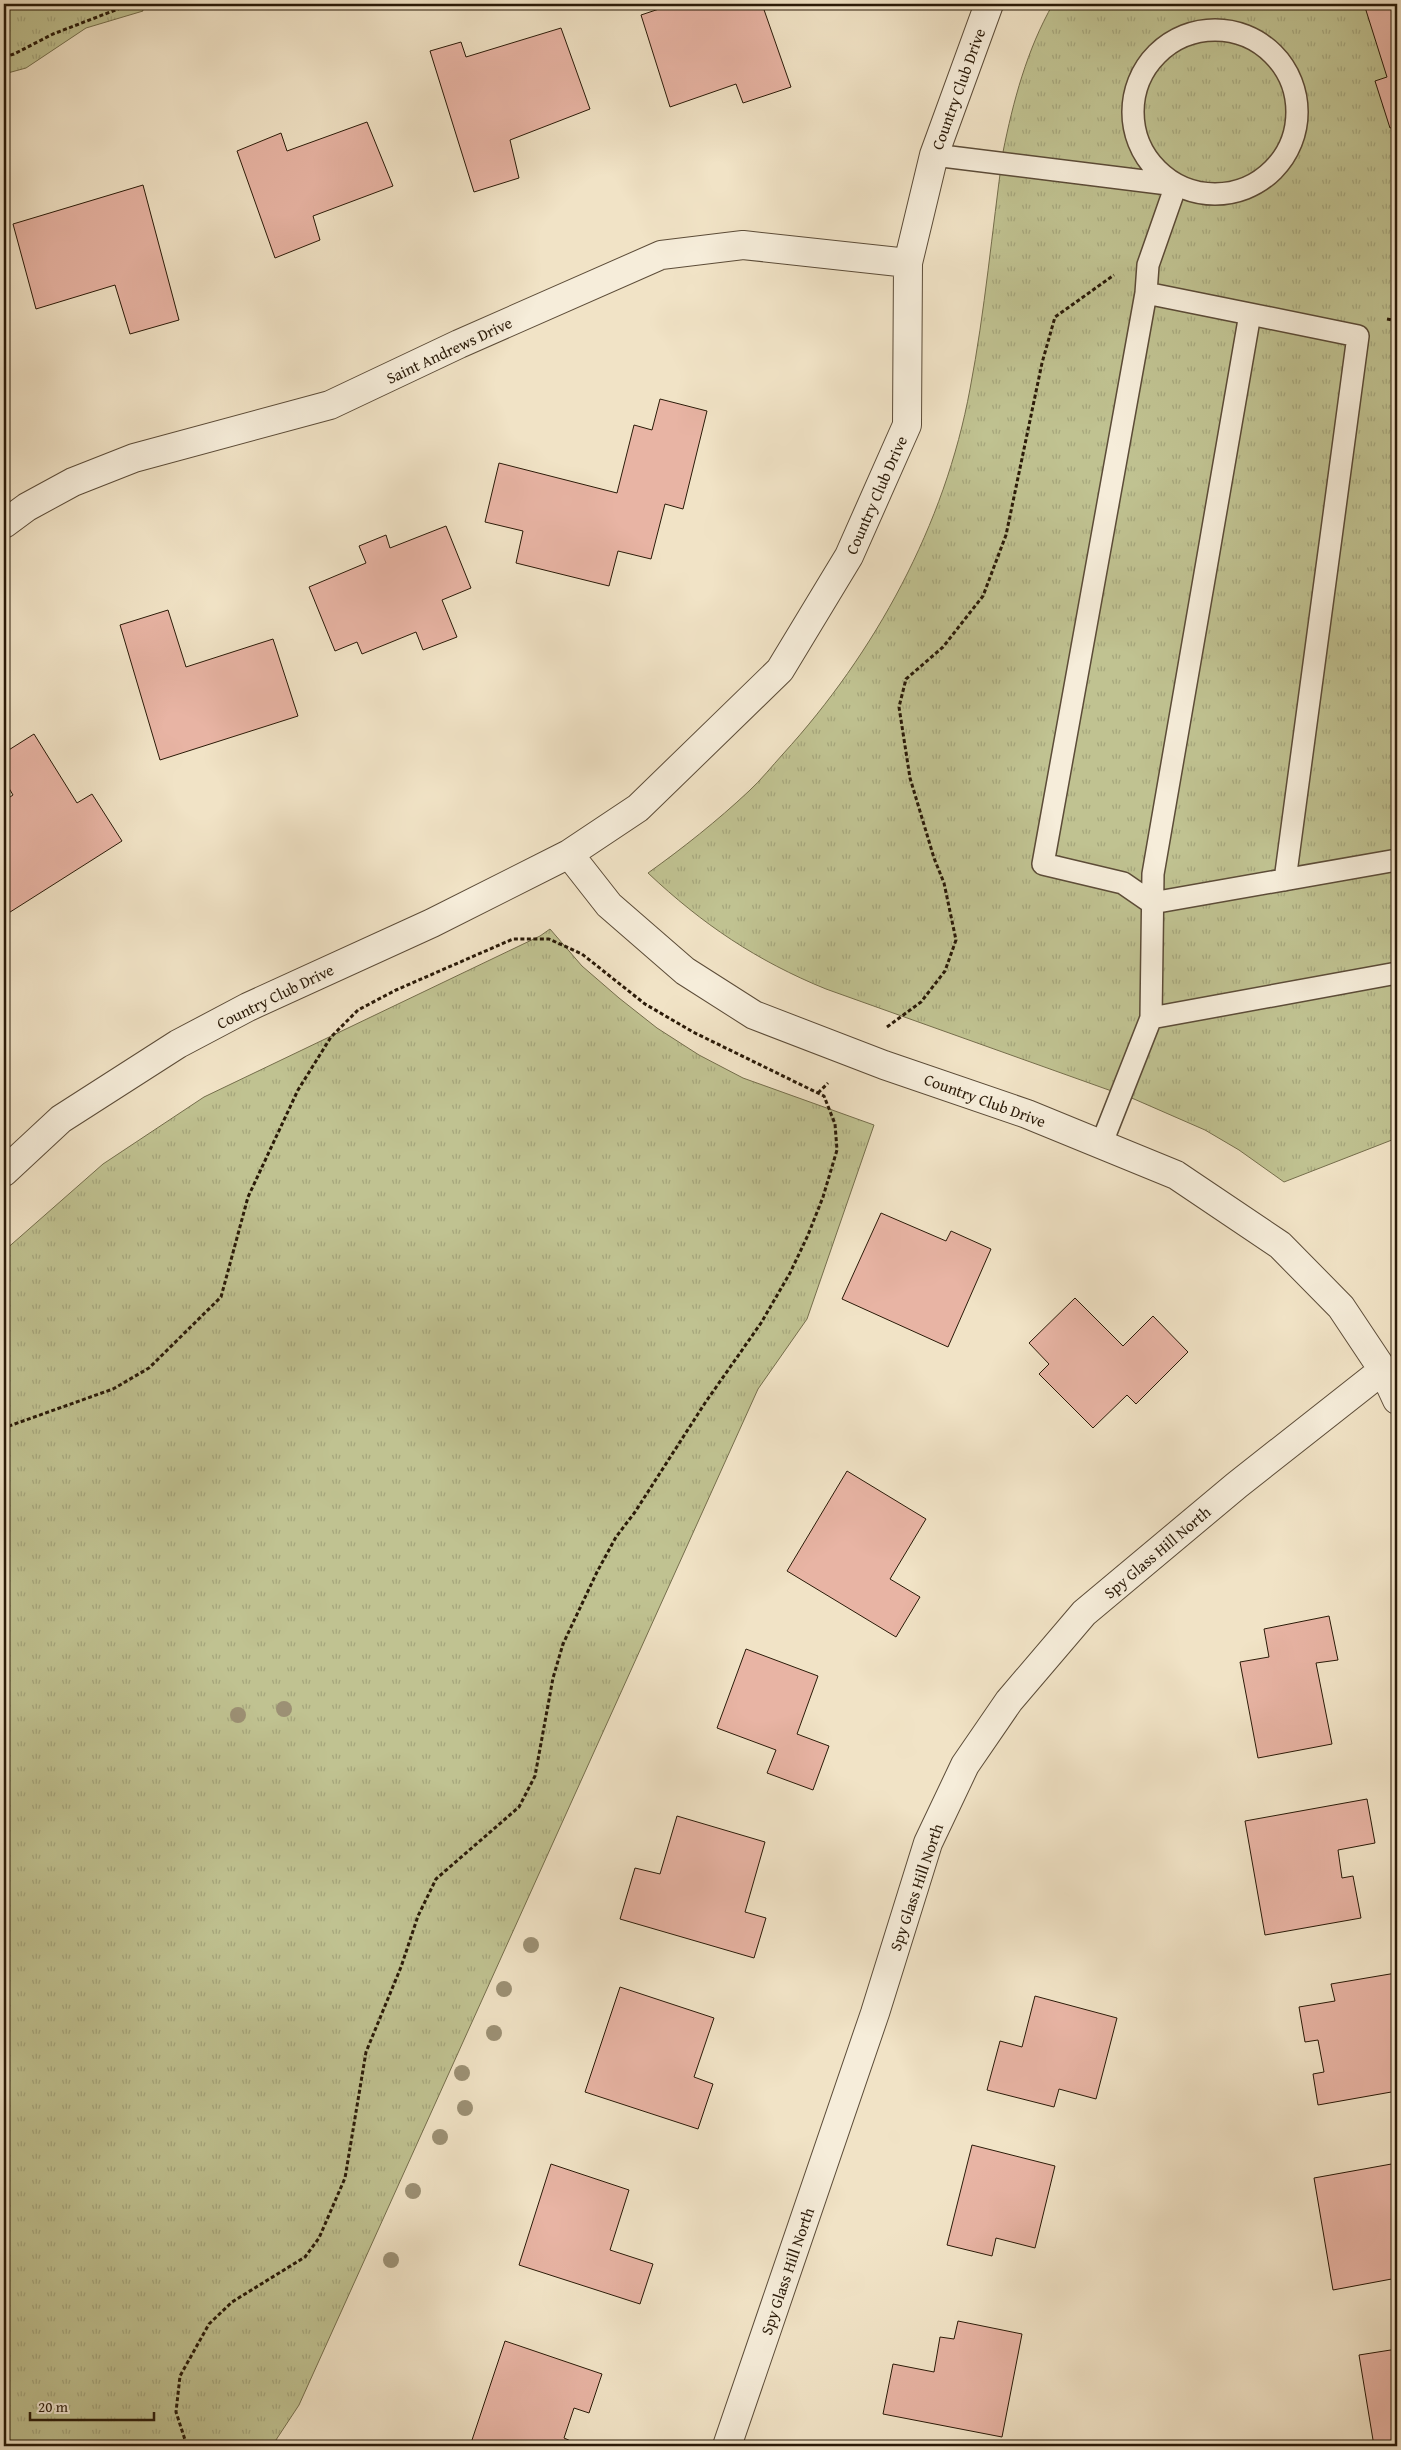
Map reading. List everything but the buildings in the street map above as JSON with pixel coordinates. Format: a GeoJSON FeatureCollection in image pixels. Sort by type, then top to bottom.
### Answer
{"type":"FeatureCollection","features":[{"type":"Feature","properties":{"kind":"street","name":"Country Club Drive"},"geometry":{"type":"LineString","coordinates":[[4,1172],[61,1119],[178,1044],[248,1006],[432,923],[569,854],[638,808],[780,670],[849,556],[907,425],[908,263],[934,154],[989,4]]}},
{"type":"Feature","properties":{"kind":"street","name":"Saint Andrews Drive"},"geometry":{"type":"LineString","coordinates":[[4,524],[27,507],[73,482],[134,458],[245,430],[330,405],[459,344],[661,255],[743,245],[908,263]]}},
{"type":"Feature","properties":{"kind":"street","name":"Country Club Drive"},"geometry":{"type":"LineString","coordinates":[[569,854],[609,905],[684,972],[754,1015],[855,1054],[1027,1114],[1176,1175],[1280,1245],[1341,1307],[1383,1370],[1397,1400]]}},
{"type":"Feature","properties":{"kind":"street","name":"Spy Glass Hill North"},"geometry":{"type":"LineString","coordinates":[[727,2446],[875,2013],[928,1843],[965,1765],[1009,1701],[1084,1613],[1237,1485],[1383,1370]]}},
{"type":"Feature","properties":{"kind":"lane"},"geometry":{"type":"LineString","coordinates":[[934,154],[1176,185],[1203,195],[1231,194],[1258,183],[1279,166],[1292,143],[1298,117],[1295,90],[1284,66],[1265,46],[1242,33],[1216,29],[1189,33],[1165,46],[1147,65],[1135,90],[1132,116],[1138,144],[1154,168],[1176,185]]}},
{"type":"Feature","properties":{"kind":"lane"},"geometry":{"type":"LineString","coordinates":[[1176,185],[1148,265],[1147,286],[1043,864],[1122,883],[1152,903],[1397,860]]}},
{"type":"Feature","properties":{"kind":"lane"},"geometry":{"type":"LineString","coordinates":[[1147,286],[1250,314],[1358,336],[1285,880]]}},
{"type":"Feature","properties":{"kind":"lane"},"geometry":{"type":"LineString","coordinates":[[1101,1144],[1151,1018],[1152,903],[1155,864],[1250,314]]}},
{"type":"Feature","properties":{"kind":"lane"},"geometry":{"type":"LineString","coordinates":[[1151,1018],[1397,973]]}},
{"type":"Feature","properties":{"kind":"path"},"geometry":{"type":"LineString","coordinates":[[4,57],[14,54],[53,34],[131,4]]}},
{"type":"Feature","properties":{"kind":"path"},"geometry":{"type":"LineString","coordinates":[[818,1093],[855,1054],[921,1002],[945,971],[956,940],[944,883],[934,858],[910,778],[899,707],[906,679],[943,647],[983,596],[1006,535],[1042,363],[1055,317],[1116,274],[1147,286]]}},
{"type":"Feature","properties":{"kind":"path"},"geometry":{"type":"LineString","coordinates":[[1380,318],[1397,321]]}},
{"type":"Feature","properties":{"kind":"path"},"geometry":{"type":"LineString","coordinates":[[4,1430],[9,1426],[113,1390],[149,1368],[221,1297],[248,1197],[298,1090],[331,1037],[358,1010],[396,990],[513,939],[550,939],[582,954],[645,1004],[710,1041],[824,1096],[835,1124],[836,1150],[823,1197],[790,1273],[760,1323],[616,1538],[597,1572],[563,1644],[553,1678],[535,1776],[519,1807],[436,1879],[418,1916],[401,1967],[366,2052],[345,2178],[319,2238],[305,2257],[232,2302],[208,2324],[180,2376],[176,2412],[187,2446]]}},
{"type":"Feature","properties":{"kind":"green space"},"geometry":{"type":"Polygon","coordinates":[[[4,4],[141,4],[143,11],[86,28],[26,68],[4,74],[4,4]]]}},
{"type":"Feature","properties":{"kind":"green space"},"geometry":{"type":"Polygon","coordinates":[[[1053,4],[1397,4],[1397,1138],[1284,1182],[1239,1150],[1205,1130],[1134,1099],[826,989],[801,978],[731,940],[689,909],[648,873],[700,834],[749,791],[816,715],[848,673],[876,630],[902,585],[924,538],[959,440],[970,389],[984,301],[1003,152],[1011,114],[1028,57],[1053,4]]]}},
{"type":"Feature","properties":{"kind":"green space"},"geometry":{"type":"Polygon","coordinates":[[[550,929],[582,966],[619,998],[657,1028],[699,1055],[743,1078],[874,1125],[807,1319],[758,1389],[299,2405],[272,2446],[4,2446],[4,1251],[103,1164],[204,1097],[540,936],[550,929]]]}}]}
